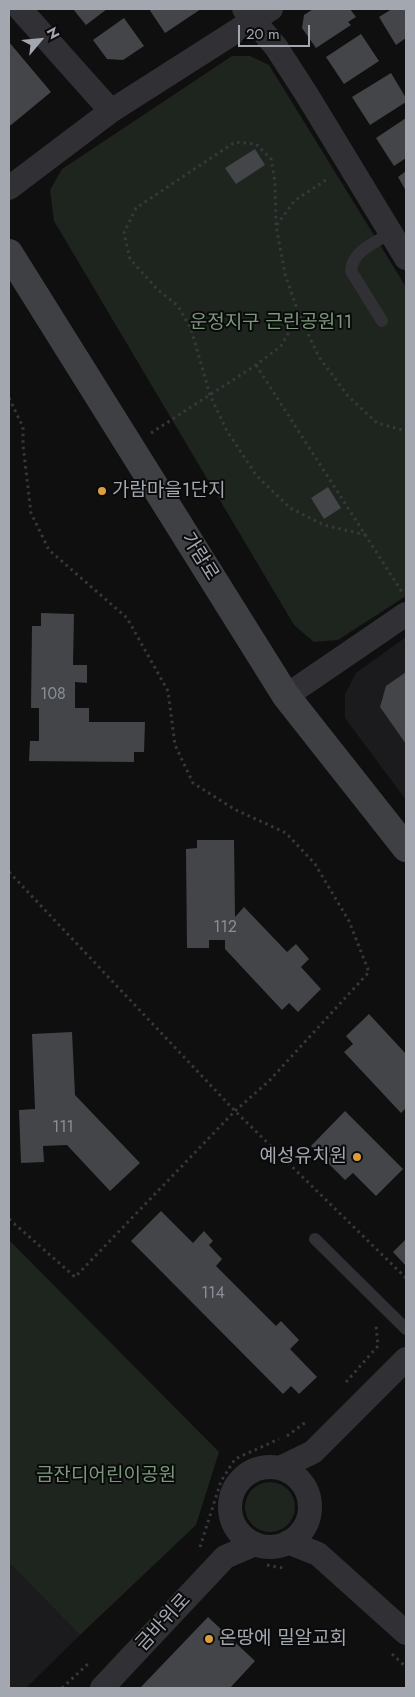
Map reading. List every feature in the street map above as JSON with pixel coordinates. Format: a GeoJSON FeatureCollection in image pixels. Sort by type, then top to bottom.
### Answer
{"type":"FeatureCollection","features":[{"type":"Feature","properties":{"kind":"street"},"geometry":{"type":"LineString","coordinates":[[20,9],[112,111]]}},
{"type":"Feature","properties":{"kind":"street"},"geometry":{"type":"LineString","coordinates":[[9,188],[112,111],[256,13],[406,258]]}},
{"type":"Feature","properties":{"kind":"street","name":"가람로"},"geometry":{"type":"LineString","coordinates":[[9,253],[286,696],[406,848]]}},
{"type":"Feature","properties":{"kind":"street"},"geometry":{"type":"LineString","coordinates":[[286,696],[406,614]]}},
{"type":"Feature","properties":{"kind":"street"},"geometry":{"type":"LineString","coordinates":[[280,1468],[313,1452],[406,1359]]}},
{"type":"Feature","properties":{"kind":"street"},"geometry":{"type":"LineString","coordinates":[[304,1487],[313,1452]]}},
{"type":"Feature","properties":{"kind":"street"},"geometry":{"type":"LineString","coordinates":[[267,1467],[280,1468],[292,1473],[304,1487],[310,1505],[306,1524],[295,1539],[271,1547],[257,1555],[225,1556],[233,1521],[230,1502],[234,1489],[242,1478],[253,1470],[267,1467]]}},
{"type":"Feature","properties":{"kind":"street"},"geometry":{"type":"LineString","coordinates":[[233,1521],[257,1555]]}},
{"type":"Feature","properties":{"kind":"street"},"geometry":{"type":"LineString","coordinates":[[306,1524],[318,1554]]}},
{"type":"Feature","properties":{"kind":"street"},"geometry":{"type":"LineString","coordinates":[[288,1542],[318,1554],[406,1633]]}},
{"type":"Feature","properties":{"kind":"street","name":"금바위로"},"geometry":{"type":"LineString","coordinates":[[102,1688],[225,1556]]}},
{"type":"Feature","properties":{"kind":"lane"},"geometry":{"type":"LineString","coordinates":[[382,321],[351,270],[352,261],[358,254],[391,232]]}},
{"type":"Feature","properties":{"kind":"lane"},"geometry":{"type":"LineString","coordinates":[[315,1239],[406,1329]]}},
{"type":"Feature","properties":{"kind":"path"},"geometry":{"type":"LineString","coordinates":[[366,535],[324,525],[290,508],[256,475],[227,431],[210,395],[191,329],[178,306],[158,290],[130,259],[124,233],[136,208],[236,142],[256,144],[271,159],[275,182],[276,225],[284,274],[298,315],[319,357],[348,396],[377,423],[406,431]]}},
{"type":"Feature","properties":{"kind":"path"},"geometry":{"type":"LineString","coordinates":[[276,225],[294,200],[350,165]]}},
{"type":"Feature","properties":{"kind":"path"},"geometry":{"type":"LineString","coordinates":[[129,446],[256,366],[281,346],[298,315]]}},
{"type":"Feature","properties":{"kind":"path"},"geometry":{"type":"LineString","coordinates":[[256,366],[406,598]]}},
{"type":"Feature","properties":{"kind":"path"},"geometry":{"type":"LineString","coordinates":[[9,398],[23,427],[23,445],[31,513],[49,550],[127,618],[168,691],[176,745],[193,783],[234,808],[286,833],[315,864],[349,921],[369,972],[270,1081],[235,1111],[75,1277],[9,1218]]}},
{"type":"Feature","properties":{"kind":"path"},"geometry":{"type":"LineString","coordinates":[[9,872],[235,1111],[406,1278]]}},
{"type":"Feature","properties":{"kind":"path"},"geometry":{"type":"LineString","coordinates":[[341,1388],[378,1346],[376,1323]]}},
{"type":"Feature","properties":{"kind":"path"},"geometry":{"type":"LineString","coordinates":[[198,1553],[221,1480],[235,1459],[259,1446],[286,1437],[308,1421]]}},
{"type":"Feature","properties":{"kind":"path"},"geometry":{"type":"LineString","coordinates":[[257,1555],[267,1565],[292,1569]]}},
{"type":"Feature","properties":{"kind":"path"},"geometry":{"type":"LineString","coordinates":[[387,1649],[406,1667]]}},
{"type":"Feature","properties":{"kind":"path"},"geometry":{"type":"LineString","coordinates":[[62,1688],[90,1662]]}},
{"type":"Feature","properties":{"kind":"shaded area"},"geometry":{"type":"Polygon","coordinates":[[[406,637],[406,800],[345,718],[345,694],[356,673],[406,637]]]}},
{"type":"Feature","properties":{"kind":"shaded area"},"geometry":{"type":"Polygon","coordinates":[[[9,1563],[80,1635],[26,1688],[9,1688],[9,1563]]]}},
{"type":"Feature","properties":{"kind":"green space","name":"운정지구 근린공원11"},"geometry":{"type":"Polygon","coordinates":[[[232,56],[250,56],[269,65],[406,287],[406,596],[338,640],[314,642],[294,625],[54,221],[50,190],[62,169],[232,56]]]}},
{"type":"Feature","properties":{"kind":"green space","name":"금잔디어린이공원"},"geometry":{"type":"Polygon","coordinates":[[[9,1240],[219,1452],[196,1525],[80,1635],[9,1563],[9,1240]]]}},
{"type":"Feature","properties":{"kind":"green space"},"geometry":{"type":"Polygon","coordinates":[[[270,1482],[279,1484],[290,1493],[295,1507],[293,1516],[284,1527],[270,1532],[261,1530],[250,1521],[245,1507],[247,1498],[256,1487],[270,1482]]]}},
{"type":"Feature","properties":{"kind":"building"},"geometry":{"type":"Polygon","coordinates":[[[73,9],[107,9],[86,25],[73,9]]]}},
{"type":"Feature","properties":{"kind":"building"},"geometry":{"type":"Polygon","coordinates":[[[149,9],[201,9],[165,33],[149,9]]]}},
{"type":"Feature","properties":{"kind":"building"},"geometry":{"type":"Polygon","coordinates":[[[313,9],[350,9],[356,17],[348,22],[351,25],[316,48],[302,28],[304,15],[313,9]]]}},
{"type":"Feature","properties":{"kind":"building"},"geometry":{"type":"Polygon","coordinates":[[[392,9],[406,9],[406,38],[396,45],[379,17],[392,9]]]}},
{"type":"Feature","properties":{"kind":"building"},"geometry":{"type":"Polygon","coordinates":[[[124,18],[144,46],[123,60],[107,59],[93,40],[124,18]]]}},
{"type":"Feature","properties":{"kind":"building"},"geometry":{"type":"Polygon","coordinates":[[[361,34],[379,61],[344,84],[326,57],[361,34]]]}},
{"type":"Feature","properties":{"kind":"building"},"geometry":{"type":"Polygon","coordinates":[[[9,42],[51,92],[11,125],[9,125],[9,42]]]}},
{"type":"Feature","properties":{"kind":"building"},"geometry":{"type":"Polygon","coordinates":[[[391,73],[406,98],[406,102],[370,125],[352,97],[391,73]]]}},
{"type":"Feature","properties":{"kind":"building"},"geometry":{"type":"Polygon","coordinates":[[[406,118],[406,158],[394,166],[376,138],[406,118]]]}},
{"type":"Feature","properties":{"kind":"building"},"geometry":{"type":"Polygon","coordinates":[[[255,149],[265,165],[236,184],[225,168],[255,149]]]}},
{"type":"Feature","properties":{"kind":"building"},"geometry":{"type":"Polygon","coordinates":[[[406,171],[406,191],[398,177],[406,171]]]}},
{"type":"Feature","properties":{"kind":"building"},"geometry":{"type":"Polygon","coordinates":[[[328,487],[341,508],[324,519],[311,498],[328,487]]]}},
{"type":"Feature","properties":{"kind":"building"},"geometry":{"type":"Polygon","coordinates":[[[41,613],[74,614],[73,665],[87,665],[87,683],[75,682],[75,708],[89,708],[89,722],[145,722],[144,752],[134,752],[134,762],[29,761],[30,741],[39,741],[39,708],[31,708],[32,626],[41,626],[41,613]]]}},
{"type":"Feature","properties":{"kind":"building"},"geometry":{"type":"Polygon","coordinates":[[[406,672],[406,744],[380,707],[386,686],[406,672]]]}},
{"type":"Feature","properties":{"kind":"building"},"geometry":{"type":"Polygon","coordinates":[[[197,840],[234,840],[235,917],[244,907],[287,952],[296,944],[309,959],[301,967],[321,989],[298,1012],[289,1003],[282,1010],[225,949],[225,940],[209,940],[209,948],[187,948],[186,849],[197,848],[197,840]]]}},
{"type":"Feature","properties":{"kind":"building"},"geometry":{"type":"Polygon","coordinates":[[[369,1014],[406,1054],[406,1108],[401,1113],[344,1052],[353,1044],[346,1036],[369,1014]]]}},
{"type":"Feature","properties":{"kind":"building"},"geometry":{"type":"Polygon","coordinates":[[[72,1032],[75,1095],[140,1163],[110,1191],[67,1145],[43,1146],[44,1162],[21,1163],[19,1110],[35,1109],[32,1034],[72,1032]]]}},
{"type":"Feature","properties":{"kind":"building","name":"예성유치원"},"geometry":{"type":"Polygon","coordinates":[[[345,1111],[403,1169],[376,1196],[353,1173],[345,1180],[311,1146],[345,1111]]]}},
{"type":"Feature","properties":{"kind":"building"},"geometry":{"type":"Polygon","coordinates":[[[161,1211],[193,1243],[204,1231],[213,1241],[209,1245],[222,1259],[216,1266],[276,1326],[281,1321],[299,1340],[290,1349],[317,1377],[299,1394],[291,1386],[283,1394],[131,1241],[161,1211]]]}},
{"type":"Feature","properties":{"kind":"building"},"geometry":{"type":"Polygon","coordinates":[[[406,1239],[406,1266],[393,1252],[406,1239]]]}},
{"type":"Feature","properties":{"kind":"building","name":"온땅에 밀알교회"},"geometry":{"type":"Polygon","coordinates":[[[208,1617],[255,1661],[230,1688],[140,1688],[208,1617]]]}},
{"type":"Feature","properties":{"kind":"place","name":"가람마을1단지"},"geometry":{"type":"Point","coordinates":[102,491]}},
{"type":"Feature","properties":{"kind":"place","name":"예성유치원"},"geometry":{"type":"Point","coordinates":[357,1157]}},
{"type":"Feature","properties":{"kind":"place","name":"온땅에 밀알교회"},"geometry":{"type":"Point","coordinates":[209,1639]}}]}
